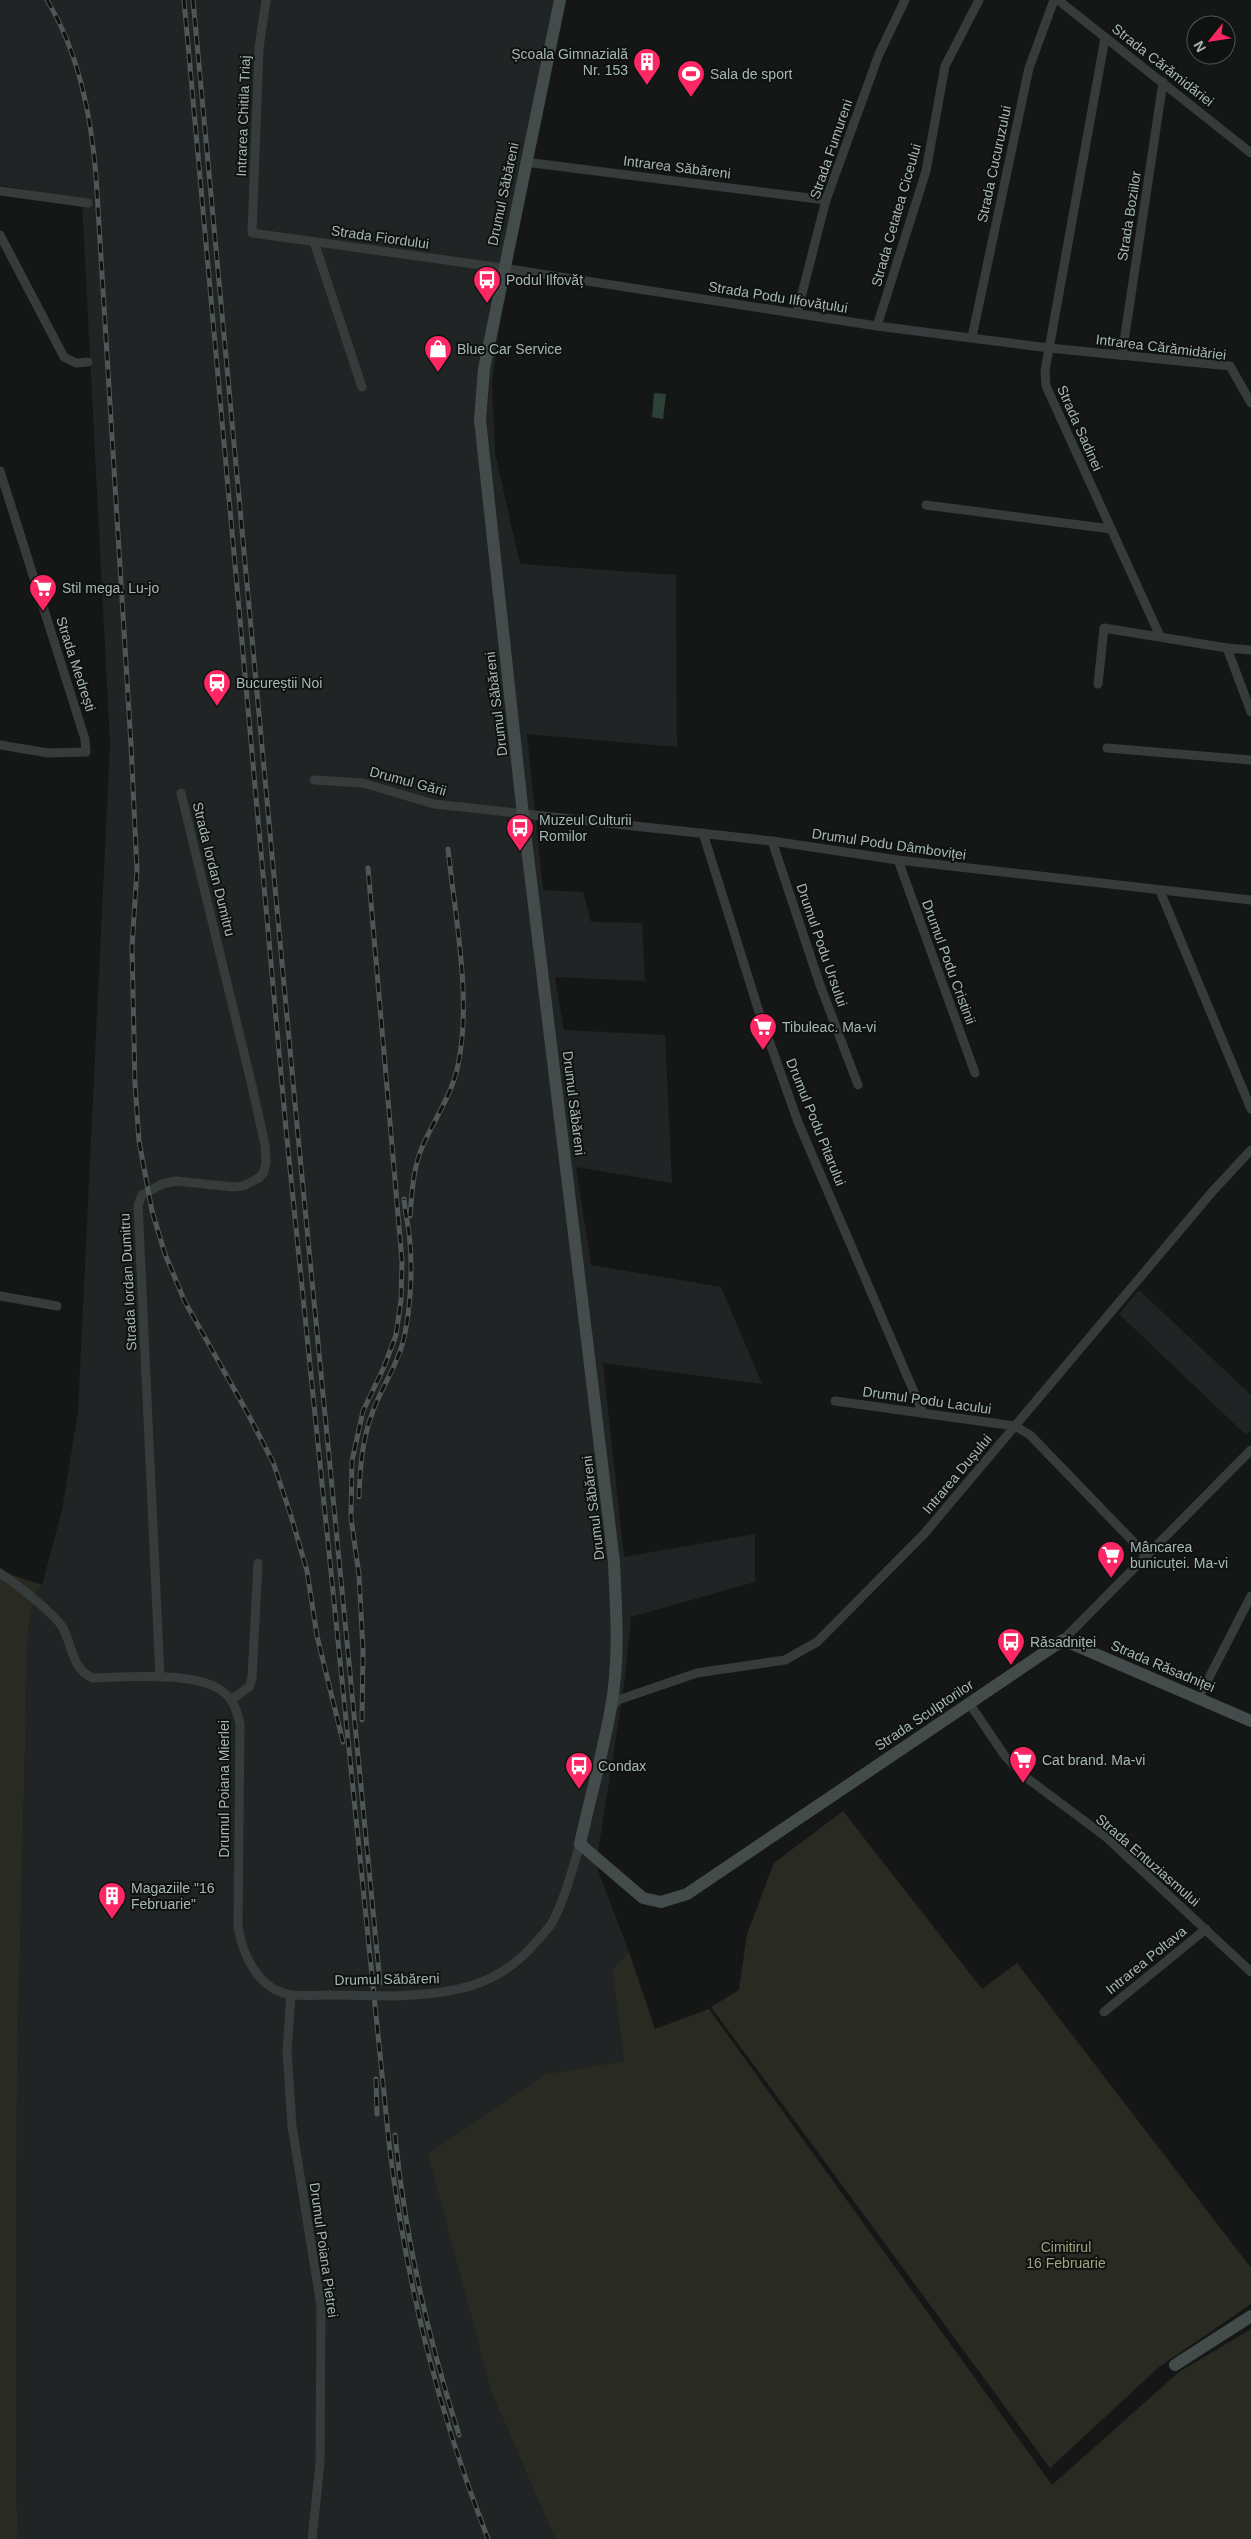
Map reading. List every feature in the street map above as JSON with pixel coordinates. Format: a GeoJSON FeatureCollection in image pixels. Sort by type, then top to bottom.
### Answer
{"type":"FeatureCollection","features":[{"type":"Feature","properties":{"kind":"main road","name":"Drumul Săbăreni"},"geometry":{"type":"LineString","coordinates":[[560,0],[525,162],[484,369],[480,420],[523,815],[614,1562],[617,1623],[611,1706],[580,1844]]}},
{"type":"Feature","properties":{"kind":"main road","name":"Strada Răsadniței"},"geometry":{"type":"LineString","coordinates":[[1063,1640],[1251,1721]]}},
{"type":"Feature","properties":{"kind":"main road","name":"Strada Sculptorilor"},"geometry":{"type":"LineString","coordinates":[[580,1844],[643,1898],[662,1902],[687,1894],[1063,1640]]}},
{"type":"Feature","properties":{"kind":"main road"},"geometry":{"type":"LineString","coordinates":[[1175,2365],[1251,2316]]}},
{"type":"Feature","properties":{"kind":"street","name":"Intrarea Chitila Triaj"},"geometry":{"type":"LineString","coordinates":[[252,232],[259,48],[266,0]]}},
{"type":"Feature","properties":{"kind":"street","name":"Strada Fumureni"},"geometry":{"type":"LineString","coordinates":[[797,313],[826,200],[879,54],[905,0]]}},
{"type":"Feature","properties":{"kind":"street","name":"Strada Cetatea Ciceului"},"geometry":{"type":"LineString","coordinates":[[877,326],[926,171],[945,66],[979,0]]}},
{"type":"Feature","properties":{"kind":"street","name":"Strada Cucuruzului"},"geometry":{"type":"LineString","coordinates":[[972,337],[1029,68],[1054,0]]}},
{"type":"Feature","properties":{"kind":"street","name":"Strada Cărămidăriei"},"geometry":{"type":"LineString","coordinates":[[1058,0],[1251,152]]}},
{"type":"Feature","properties":{"kind":"street","name":"Strada Sadinei"},"geometry":{"type":"LineString","coordinates":[[1106,38],[1045,370],[1046,386],[1160,636]]}},
{"type":"Feature","properties":{"kind":"street","name":"Strada Boziilor"},"geometry":{"type":"LineString","coordinates":[[1122,355],[1163,82]]}},
{"type":"Feature","properties":{"kind":"street","name":"Intrarea Săbăreni"},"geometry":{"type":"LineString","coordinates":[[525,162],[826,200]]}},
{"type":"Feature","properties":{"kind":"street"},"geometry":{"type":"LineString","coordinates":[[0,191],[88,203]]}},
{"type":"Feature","properties":{"kind":"street","name":"Strada Fiordului"},"geometry":{"type":"LineString","coordinates":[[252,232],[504,268]]}},
{"type":"Feature","properties":{"kind":"street"},"geometry":{"type":"LineString","coordinates":[[0,235],[64,357],[76,363],[88,362]]}},
{"type":"Feature","properties":{"kind":"street"},"geometry":{"type":"LineString","coordinates":[[314,242],[362,387]]}},
{"type":"Feature","properties":{"kind":"street","name":"Strada Podu Ilfovățului"},"geometry":{"type":"LineString","coordinates":[[504,268],[877,326],[1049,348]]}},
{"type":"Feature","properties":{"kind":"street","name":"Intrarea Cărămidăriei"},"geometry":{"type":"LineString","coordinates":[[1049,348],[1230,366],[1251,403]]}},
{"type":"Feature","properties":{"kind":"street","name":"Strada Medrești"},"geometry":{"type":"LineString","coordinates":[[0,470],[85,739],[86,752],[48,753],[0,745]]}},
{"type":"Feature","properties":{"kind":"street"},"geometry":{"type":"LineString","coordinates":[[926,505],[1111,529]]}},
{"type":"Feature","properties":{"kind":"street"},"geometry":{"type":"LineString","coordinates":[[1098,684],[1104,628],[1227,648],[1251,650]]}},
{"type":"Feature","properties":{"kind":"street"},"geometry":{"type":"LineString","coordinates":[[1227,648],[1251,712]]}},
{"type":"Feature","properties":{"kind":"street"},"geometry":{"type":"LineString","coordinates":[[1107,748],[1251,760]]}},
{"type":"Feature","properties":{"kind":"street","name":"Drumul Gării"},"geometry":{"type":"LineString","coordinates":[[314,780],[363,783],[434,804],[523,815]]}},
{"type":"Feature","properties":{"kind":"street","name":"Strada Iordan Dumitru"},"geometry":{"type":"LineString","coordinates":[[160,1677],[138,1205],[142,1195],[169,1182],[243,1186],[259,1178],[264,1172],[266,1161],[265,1145],[252,1086],[182,793]]}},
{"type":"Feature","properties":{"kind":"street","name":"Drumul Podu Dâmboviței"},"geometry":{"type":"LineString","coordinates":[[523,815],[772,841],[898,860],[1160,892],[1251,900]]}},
{"type":"Feature","properties":{"kind":"street","name":"Drumul Podu Pitarului"},"geometry":{"type":"LineString","coordinates":[[702,833],[760,1014],[798,1122],[923,1413]]}},
{"type":"Feature","properties":{"kind":"street","name":"Drumul Podu Ursului"},"geometry":{"type":"LineString","coordinates":[[772,841],[820,985],[858,1085]]}},
{"type":"Feature","properties":{"kind":"street","name":"Drumul Podu Cristinii"},"geometry":{"type":"LineString","coordinates":[[898,860],[974,1073]]}},
{"type":"Feature","properties":{"kind":"street"},"geometry":{"type":"LineString","coordinates":[[1160,892],[1251,1109]]}},
{"type":"Feature","properties":{"kind":"street","name":"Intrarea Dușului"},"geometry":{"type":"LineString","coordinates":[[611,1706],[618,1700],[697,1673],[785,1660],[817,1642],[924,1534],[1212,1192],[1251,1150]]}},
{"type":"Feature","properties":{"kind":"street"},"geometry":{"type":"LineString","coordinates":[[0,1296],[57,1306]]}},
{"type":"Feature","properties":{"kind":"street","name":"Drumul Podu Lacului"},"geometry":{"type":"LineString","coordinates":[[834,1401],[1015,1426]]}},
{"type":"Feature","properties":{"kind":"street"},"geometry":{"type":"LineString","coordinates":[[1015,1426],[1030,1435],[1146,1556]]}},
{"type":"Feature","properties":{"kind":"street","name":"Strada Sculptorilor"},"geometry":{"type":"LineString","coordinates":[[1063,1640],[1251,1450]]}},
{"type":"Feature","properties":{"kind":"street"},"geometry":{"type":"LineString","coordinates":[[231,1700],[249,1687],[252,1678],[258,1563]]}},
{"type":"Feature","properties":{"kind":"street","name":"Drumul Poiana Mierlei"},"geometry":{"type":"LineString","coordinates":[[0,1572],[59,1622],[75,1661],[86,1675],[93,1678],[160,1677],[205,1682],[222,1691],[231,1700],[240,1724],[238,1927],[240,1938],[248,1960],[263,1980],[274,1989],[291,1995]]}},
{"type":"Feature","properties":{"kind":"street"},"geometry":{"type":"LineString","coordinates":[[1198,1697],[1251,1596]]}},
{"type":"Feature","properties":{"kind":"street","name":"Strada Entuziasmului"},"geometry":{"type":"LineString","coordinates":[[968,1703],[1004,1756],[1024,1776],[1106,1837],[1251,1972]]}},
{"type":"Feature","properties":{"kind":"street","name":"Drumul Săbăreni"},"geometry":{"type":"LineString","coordinates":[[291,1995],[436,1995],[467,1988],[503,1973],[527,1954],[552,1924],[580,1844]]}},
{"type":"Feature","properties":{"kind":"street","name":"Intrarea Poltava"},"geometry":{"type":"LineString","coordinates":[[1104,2012],[1206,1929]]}},
{"type":"Feature","properties":{"kind":"street","name":"Drumul Poiana Pietrei"},"geometry":{"type":"LineString","coordinates":[[291,1995],[287,2052],[292,2126],[321,2306],[320,2462],[312,2539]]}},
{"type":"Feature","properties":{"kind":"shaded area"},"geometry":{"type":"Polygon","coordinates":[[[0,0],[565,0],[507,273],[492,383],[495,453],[520,564],[676,575],[677,747],[527,734],[543,890],[583,892],[591,922],[642,923],[645,981],[555,977],[564,1030],[665,1035],[672,1183],[576,1167],[591,1265],[721,1287],[762,1384],[603,1363],[624,1557],[755,1534],[755,1582],[631,1617],[624,1686],[596,1865],[629,1952],[612,1970],[624,2061],[546,2074],[492,2394],[555,2539],[18,2539],[16,2483],[17,2073],[28,1632],[35,1593],[42,1585],[62,1510],[78,1412],[110,744],[82,200],[0,185],[0,0]]]}},
{"type":"Feature","properties":{"kind":"shaded area"},"geometry":{"type":"Polygon","coordinates":[[[654,393],[666,394],[663,419],[652,417],[654,393]]]}},
{"type":"Feature","properties":{"kind":"shaded area"},"geometry":{"type":"Polygon","coordinates":[[[1139,1290],[1251,1395],[1251,1430],[1246,1435],[1119,1314],[1139,1290]]]}},
{"type":"Feature","properties":{"kind":"green space"},"geometry":{"type":"Polygon","coordinates":[[[0,1571],[42,1585],[35,1593],[28,1632],[17,2073],[16,2483],[18,2539],[0,2539],[0,1571]]]}},
{"type":"Feature","properties":{"kind":"green space","name":"Cimitirul 16 Februarie"},"geometry":{"type":"Polygon","coordinates":[[[843,1811],[982,1989],[1017,1963],[1251,2268],[1251,2304],[1159,2367],[1050,2468],[711,2007],[739,1990],[747,1934],[774,1863],[843,1811]]]}},
{"type":"Feature","properties":{"kind":"green space"},"geometry":{"type":"Polygon","coordinates":[[[629,1952],[655,2029],[709,2009],[1052,2485],[1179,2372],[1251,2329],[1251,2539],[555,2539],[492,2394],[428,2154],[546,2074],[624,2061],[612,1970],[629,1952]]]}},
{"type":"Feature","properties":{"kind":"railway"},"geometry":{"type":"LineString","coordinates":[[47,0],[67,41],[82,85],[91,130],[96,176],[137,870],[132,947],[135,1084],[139,1141],[152,1211],[165,1254],[185,1302],[273,1462],[307,1571],[317,1636],[343,1742]]}},
{"type":"Feature","properties":{"kind":"railway"},"geometry":{"type":"LineString","coordinates":[[184,0],[286,1129],[389,2143],[404,2245],[426,2344],[453,2441],[488,2539]]}},
{"type":"Feature","properties":{"kind":"railway"},"geometry":{"type":"LineString","coordinates":[[193,0],[298,1136],[380,1983]]}},
{"type":"Feature","properties":{"kind":"railway"},"geometry":{"type":"LineString","coordinates":[[410,1216],[417,1162],[423,1145],[452,1086],[462,1040],[463,985],[461,957],[448,849]]}},
{"type":"Feature","properties":{"kind":"railway"},"geometry":{"type":"LineString","coordinates":[[362,1720],[363,1650],[359,1575],[351,1518],[352,1461],[363,1411],[384,1367],[396,1335],[401,1300],[402,1261],[368,868]]}},
{"type":"Feature","properties":{"kind":"railway"},"geometry":{"type":"LineString","coordinates":[[359,1497],[361,1464],[366,1432],[377,1402],[398,1357],[404,1338],[408,1313],[411,1286],[411,1258],[404,1199]]}},
{"type":"Feature","properties":{"kind":"railway"},"geometry":{"type":"LineString","coordinates":[[376,2079],[377,2114]]}},
{"type":"Feature","properties":{"kind":"railway"},"geometry":{"type":"LineString","coordinates":[[395,2135],[399,2173],[419,2287],[437,2362],[459,2435]]}},
{"type":"Feature","properties":{"kind":"place","name":"Școala Gimnazială Nr. 153"},"geometry":{"type":"Point","coordinates":[647,86]}},
{"type":"Feature","properties":{"kind":"place","name":"Sala de sport"},"geometry":{"type":"Point","coordinates":[691,98]}},
{"type":"Feature","properties":{"kind":"place","name":"Podul Ilfovăț"},"geometry":{"type":"Point","coordinates":[487,304]}},
{"type":"Feature","properties":{"kind":"place","name":"Blue Car Service"},"geometry":{"type":"Point","coordinates":[438,373]}},
{"type":"Feature","properties":{"kind":"place","name":"Stil mega. Lu-jo"},"geometry":{"type":"Point","coordinates":[43,612]}},
{"type":"Feature","properties":{"kind":"place","name":"Bucureștii Noi"},"geometry":{"type":"Point","coordinates":[217,707]}},
{"type":"Feature","properties":{"kind":"place","name":"Muzeul Culturii Romilor"},"geometry":{"type":"Point","coordinates":[520,852]}},
{"type":"Feature","properties":{"kind":"place","name":"Tibuleac. Ma-vi"},"geometry":{"type":"Point","coordinates":[763,1051]}},
{"type":"Feature","properties":{"kind":"place","name":"Mâncarea bunicuței. Ma-vi"},"geometry":{"type":"Point","coordinates":[1111,1579]}},
{"type":"Feature","properties":{"kind":"place","name":"Răsadniței"},"geometry":{"type":"Point","coordinates":[1011,1666]}},
{"type":"Feature","properties":{"kind":"place","name":"Cat brand. Ma-vi"},"geometry":{"type":"Point","coordinates":[1023,1784]}},
{"type":"Feature","properties":{"kind":"place","name":"Condax"},"geometry":{"type":"Point","coordinates":[579,1790]}},
{"type":"Feature","properties":{"kind":"place","name":"Magaziile \"16 Februarie\""},"geometry":{"type":"Point","coordinates":[112,1920]}}]}
